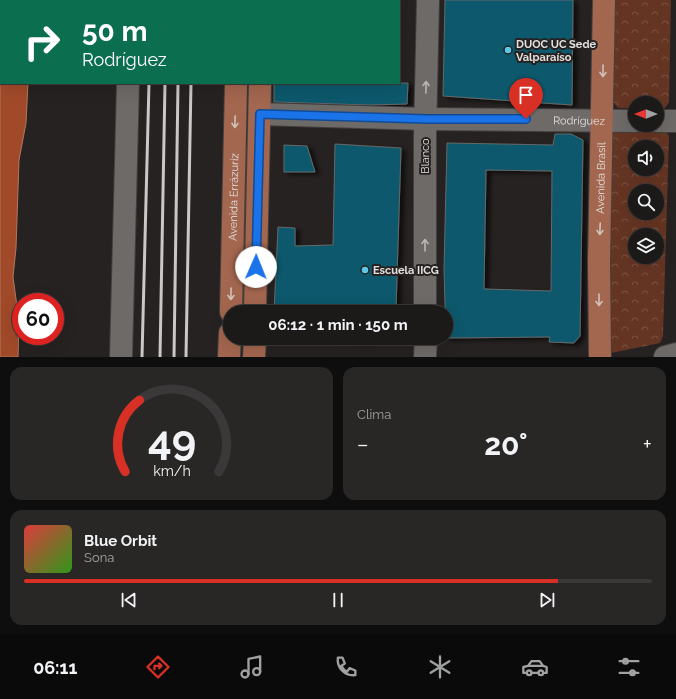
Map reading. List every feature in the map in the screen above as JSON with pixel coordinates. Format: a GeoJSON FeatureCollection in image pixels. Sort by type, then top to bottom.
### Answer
{"type":"FeatureCollection","features":[{"type":"Feature","properties":{"kind":"main road","name":"Avenida Brasil"},"geometry":{"type":"LineString","coordinates":[[600,357],[599,261],[604,0]]}},
{"type":"Feature","properties":{"kind":"main road","name":"Avenida Errázuriz"},"geometry":{"type":"LineString","coordinates":[[230,305],[236,84]]}},
{"type":"Feature","properties":{"kind":"main road"},"geometry":{"type":"LineString","coordinates":[[255,305],[260,84]]}},
{"type":"Feature","properties":{"kind":"main road"},"geometry":{"type":"LineString","coordinates":[[229,357],[230,345]]}},
{"type":"Feature","properties":{"kind":"main road"},"geometry":{"type":"LineString","coordinates":[[254,357],[255,345]]}},
{"type":"Feature","properties":{"kind":"street","name":"Blanco"},"geometry":{"type":"LineString","coordinates":[[426,305],[426,119],[428,0]]}},
{"type":"Feature","properties":{"kind":"street"},"geometry":{"type":"LineString","coordinates":[[121,357],[128,84]]}},
{"type":"Feature","properties":{"kind":"street","name":"Rodríguez"},"geometry":{"type":"LineString","coordinates":[[260,114],[426,119],[628,121]]}},
{"type":"Feature","properties":{"kind":"street"},"geometry":{"type":"LineString","coordinates":[[664,121],[676,122]]}},
{"type":"Feature","properties":{"kind":"street"},"geometry":{"type":"LineString","coordinates":[[425,357],[426,345]]}},
{"type":"Feature","properties":{"kind":"street"},"geometry":{"type":"LineString","coordinates":[[665,357],[676,354]]}},
{"type":"Feature","properties":{"kind":"green space"},"geometry":{"type":"Polygon","coordinates":[[[613,0],[671,0],[669,102],[664,108],[664,96],[628,96],[628,108],[618,108],[611,99],[613,0]]]}},
{"type":"Feature","properties":{"kind":"green space"},"geometry":{"type":"Polygon","coordinates":[[[616,130],[628,130],[628,132],[664,132],[665,130],[669,136],[663,336],[660,343],[611,353],[606,348],[610,139],[616,130]]]}},
{"type":"Feature","properties":{"kind":"green space"},"geometry":{"type":"Polygon","coordinates":[[[242,146],[251,146],[245,305],[239,305],[242,146]]]}},
{"type":"Feature","properties":{"kind":"shaded area"},"geometry":{"type":"Polygon","coordinates":[[[0,84],[28,84],[26,123],[19,160],[16,248],[13,277],[15,293],[12,293],[12,345],[18,345],[18,357],[0,357],[0,84]]]}},
{"type":"Feature","properties":{"kind":"building","name":"DUOC UC Sede Valparaíso"},"geometry":{"type":"Polygon","coordinates":[[[445,0],[573,0],[572,105],[443,96],[445,0]]]}},
{"type":"Feature","properties":{"kind":"building"},"geometry":{"type":"Polygon","coordinates":[[[408,83],[407,104],[368,105],[274,102],[274,84],[408,83]]]}},
{"type":"Feature","properties":{"kind":"building"},"geometry":{"type":"Polygon","coordinates":[[[555,134],[571,134],[583,140],[580,336],[574,343],[549,342],[550,337],[453,338],[453,305],[445,305],[444,269],[447,143],[553,145],[555,134]],[[486,170],[484,289],[551,291],[552,171],[486,170]]]}},
{"type":"Feature","properties":{"kind":"building"},"geometry":{"type":"Polygon","coordinates":[[[335,144],[401,148],[396,305],[274,305],[278,227],[295,228],[295,246],[333,245],[335,144]]]}},
{"type":"Feature","properties":{"kind":"building"},"geometry":{"type":"Polygon","coordinates":[[[284,145],[307,146],[315,172],[284,172],[284,145]]]}},
{"type":"Feature","properties":{"kind":"railway"},"geometry":{"type":"LineString","coordinates":[[142,357],[149,84]]}},
{"type":"Feature","properties":{"kind":"railway"},"geometry":{"type":"LineString","coordinates":[[160,357],[165,84]]}},
{"type":"Feature","properties":{"kind":"railway"},"geometry":{"type":"LineString","coordinates":[[174,357],[178,84]]}},
{"type":"Feature","properties":{"kind":"railway"},"geometry":{"type":"LineString","coordinates":[[186,357],[191,84]]}},
{"type":"Feature","properties":{"kind":"place","name":"DUOC UC Sede Valparaíso"},"geometry":{"type":"Point","coordinates":[508,50]}},
{"type":"Feature","properties":{"kind":"place","name":"Escuela IICG"},"geometry":{"type":"Point","coordinates":[365,270]}},
{"type":"Feature","properties":{"kind":"route"},"geometry":{"type":"LineString","coordinates":[[256,267],[260,114],[426,119],[526,119]]}}]}
